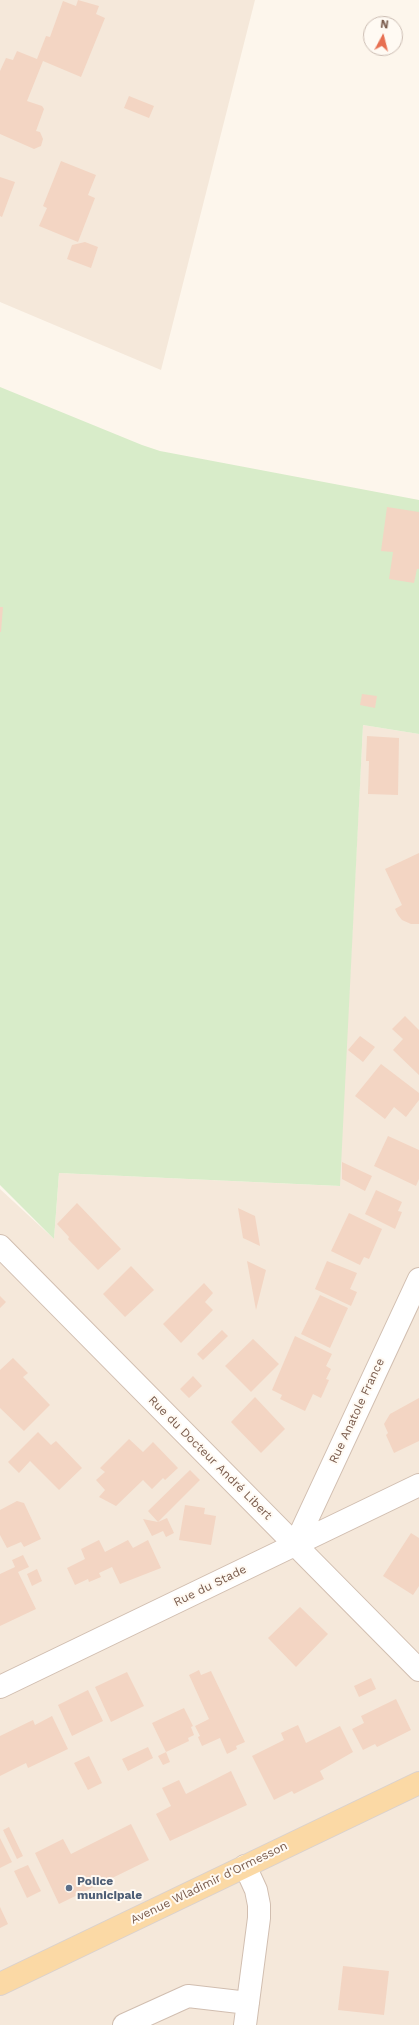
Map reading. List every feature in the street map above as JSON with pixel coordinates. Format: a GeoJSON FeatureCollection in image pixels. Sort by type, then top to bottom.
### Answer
{"type":"FeatureCollection","features":[{"type":"Feature","properties":{"kind":"main road","name":"Avenue Wladimir d'Ormesson"},"geometry":{"type":"LineString","coordinates":[[0,1984],[419,1783]]}},
{"type":"Feature","properties":{"kind":"street","name":"Rue du Docteur André Libert"},"geometry":{"type":"LineString","coordinates":[[0,1246],[419,1670]]}},
{"type":"Feature","properties":{"kind":"street","name":"Rue Anatole France"},"geometry":{"type":"LineString","coordinates":[[296,1544],[419,1279]]}},
{"type":"Feature","properties":{"kind":"street","name":"Rue du Stade"},"geometry":{"type":"LineString","coordinates":[[0,1687],[419,1485]]}},
{"type":"Feature","properties":{"kind":"street"},"geometry":{"type":"LineString","coordinates":[[244,1866],[256,1890],[259,1905],[259,1918],[245,2025]]}},
{"type":"Feature","properties":{"kind":"street"},"geometry":{"type":"LineString","coordinates":[[124,2025],[148,2019],[188,1996],[248,2003]]}},
{"type":"Feature","properties":{"kind":"shaded area"},"geometry":{"type":"Polygon","coordinates":[[[0,0],[255,0],[161,370],[0,302],[0,0]]]}},
{"type":"Feature","properties":{"kind":"shaded area"},"geometry":{"type":"Polygon","coordinates":[[[363,725],[419,734],[419,2025],[0,2025],[0,1189],[54,1239],[59,1173],[339,1186],[363,725]]]}},
{"type":"Feature","properties":{"kind":"green space"},"geometry":{"type":"Polygon","coordinates":[[[0,387],[160,451],[419,500],[419,734],[363,725],[340,1186],[59,1173],[54,1239],[0,1185],[0,387]]]}},
{"type":"Feature","properties":{"kind":"building"},"geometry":{"type":"Polygon","coordinates":[[[78,0],[99,6],[96,14],[105,18],[81,77],[43,61],[27,101],[42,106],[44,109],[36,131],[40,132],[43,139],[41,146],[34,149],[0,134],[0,71],[6,58],[13,60],[17,51],[37,59],[46,36],[50,37],[63,1],[76,6],[78,0]]]}},
{"type":"Feature","properties":{"kind":"building"},"geometry":{"type":"Polygon","coordinates":[[[129,96],[154,106],[149,118],[124,108],[129,96]]]}},
{"type":"Feature","properties":{"kind":"building"},"geometry":{"type":"Polygon","coordinates":[[[61,161],[96,175],[88,195],[95,198],[78,242],[39,226],[47,208],[43,206],[61,161]]]}},
{"type":"Feature","properties":{"kind":"building"},"geometry":{"type":"Polygon","coordinates":[[[0,177],[15,182],[2,217],[0,216],[0,177]]]}},
{"type":"Feature","properties":{"kind":"building"},"geometry":{"type":"Polygon","coordinates":[[[85,242],[98,247],[91,268],[67,259],[72,245],[85,242]]]}},
{"type":"Feature","properties":{"kind":"building"},"geometry":{"type":"Polygon","coordinates":[[[387,507],[419,512],[419,569],[417,569],[414,583],[389,579],[393,552],[381,551],[387,507]]]}},
{"type":"Feature","properties":{"kind":"building"},"geometry":{"type":"Polygon","coordinates":[[[0,607],[3,607],[1,632],[0,632],[0,607]]]}},
{"type":"Feature","properties":{"kind":"building"},"geometry":{"type":"Polygon","coordinates":[[[362,694],[377,696],[375,708],[360,705],[362,694]]]}},
{"type":"Feature","properties":{"kind":"building"},"geometry":{"type":"Polygon","coordinates":[[[367,736],[399,738],[398,795],[368,794],[369,761],[366,761],[367,736]]]}},
{"type":"Feature","properties":{"kind":"building"},"geometry":{"type":"Polygon","coordinates":[[[419,853],[419,924],[411,924],[402,920],[395,909],[402,905],[385,869],[419,853]]]}},
{"type":"Feature","properties":{"kind":"building"},"geometry":{"type":"Polygon","coordinates":[[[405,1016],[419,1030],[419,1075],[393,1050],[403,1039],[392,1029],[405,1016]]]}},
{"type":"Feature","properties":{"kind":"building"},"geometry":{"type":"Polygon","coordinates":[[[360,1036],[375,1047],[363,1062],[348,1050],[360,1036]]]}},
{"type":"Feature","properties":{"kind":"building"},"geometry":{"type":"Polygon","coordinates":[[[381,1064],[419,1093],[419,1100],[406,1117],[394,1107],[385,1119],[355,1096],[381,1064]]]}},
{"type":"Feature","properties":{"kind":"building"},"geometry":{"type":"Polygon","coordinates":[[[388,1136],[419,1150],[419,1179],[416,1186],[374,1166],[388,1136]]]}},
{"type":"Feature","properties":{"kind":"building"},"geometry":{"type":"Polygon","coordinates":[[[342,1162],[372,1176],[365,1191],[342,1179],[342,1162]]]}},
{"type":"Feature","properties":{"kind":"building"},"geometry":{"type":"Polygon","coordinates":[[[376,1190],[402,1202],[398,1211],[402,1212],[395,1229],[365,1214],[376,1190]]]}},
{"type":"Feature","properties":{"kind":"building"},"geometry":{"type":"Polygon","coordinates":[[[77,1203],[121,1249],[98,1270],[68,1239],[69,1237],[57,1224],[77,1203]]]}},
{"type":"Feature","properties":{"kind":"building"},"geometry":{"type":"Polygon","coordinates":[[[238,1208],[255,1216],[260,1246],[243,1238],[238,1208]]]}},
{"type":"Feature","properties":{"kind":"building"},"geometry":{"type":"Polygon","coordinates":[[[349,1213],[382,1229],[369,1259],[364,1257],[360,1265],[331,1251],[349,1213]]]}},
{"type":"Feature","properties":{"kind":"building"},"geometry":{"type":"Polygon","coordinates":[[[247,1261],[266,1270],[256,1310],[247,1261]]]}},
{"type":"Feature","properties":{"kind":"building"},"geometry":{"type":"Polygon","coordinates":[[[327,1261],[357,1273],[350,1289],[357,1292],[351,1306],[315,1289],[327,1261]]]}},
{"type":"Feature","properties":{"kind":"building"},"geometry":{"type":"Polygon","coordinates":[[[131,1266],[154,1290],[125,1317],[103,1294],[131,1266]]]}},
{"type":"Feature","properties":{"kind":"building"},"geometry":{"type":"Polygon","coordinates":[[[204,1283],[213,1293],[205,1302],[213,1310],[181,1343],[163,1324],[204,1283]]]}},
{"type":"Feature","properties":{"kind":"building"},"geometry":{"type":"Polygon","coordinates":[[[320,1295],[348,1308],[330,1348],[301,1334],[320,1295]]]}},
{"type":"Feature","properties":{"kind":"building"},"geometry":{"type":"Polygon","coordinates":[[[0,1296],[6,1302],[0,1308],[0,1296]]]}},
{"type":"Feature","properties":{"kind":"building"},"geometry":{"type":"Polygon","coordinates":[[[222,1330],[228,1336],[203,1360],[197,1354],[222,1330]]]}},
{"type":"Feature","properties":{"kind":"building"},"geometry":{"type":"Polygon","coordinates":[[[295,1336],[332,1354],[326,1366],[331,1369],[326,1379],[329,1380],[321,1398],[313,1394],[305,1411],[280,1399],[282,1395],[272,1390],[295,1336]]]}},
{"type":"Feature","properties":{"kind":"building"},"geometry":{"type":"Polygon","coordinates":[[[253,1339],[279,1364],[251,1392],[225,1366],[253,1339]]]}},
{"type":"Feature","properties":{"kind":"building"},"geometry":{"type":"Polygon","coordinates":[[[13,1358],[28,1373],[23,1377],[50,1405],[24,1431],[0,1408],[0,1370],[13,1358]]]}},
{"type":"Feature","properties":{"kind":"building"},"geometry":{"type":"Polygon","coordinates":[[[193,1376],[202,1386],[189,1398],[180,1389],[193,1376]]]}},
{"type":"Feature","properties":{"kind":"building"},"geometry":{"type":"Polygon","coordinates":[[[255,1397],[285,1429],[261,1453],[231,1422],[255,1397]]]}},
{"type":"Feature","properties":{"kind":"building"},"geometry":{"type":"Polygon","coordinates":[[[419,1398],[419,1441],[394,1453],[386,1435],[388,1433],[384,1424],[390,1414],[419,1398]]]}},
{"type":"Feature","properties":{"kind":"building"},"geometry":{"type":"Polygon","coordinates":[[[38,1432],[51,1445],[56,1441],[82,1468],[59,1490],[30,1461],[19,1473],[8,1462],[38,1432]]]}},
{"type":"Feature","properties":{"kind":"building"},"geometry":{"type":"Polygon","coordinates":[[[129,1439],[143,1452],[153,1442],[178,1468],[165,1480],[163,1478],[152,1489],[143,1480],[116,1506],[99,1497],[105,1490],[96,1480],[105,1472],[100,1468],[129,1439]]]}},
{"type":"Feature","properties":{"kind":"building"},"geometry":{"type":"Polygon","coordinates":[[[190,1470],[200,1480],[158,1522],[148,1511],[190,1470]]]}},
{"type":"Feature","properties":{"kind":"building"},"geometry":{"type":"Polygon","coordinates":[[[17,1501],[24,1503],[41,1539],[24,1547],[21,1542],[7,1548],[0,1535],[0,1510],[17,1501]]]}},
{"type":"Feature","properties":{"kind":"building"},"geometry":{"type":"Polygon","coordinates":[[[185,1505],[205,1508],[204,1514],[216,1516],[211,1545],[179,1540],[185,1505]]]}},
{"type":"Feature","properties":{"kind":"building"},"geometry":{"type":"Polygon","coordinates":[[[167,1518],[174,1533],[166,1537],[163,1531],[152,1536],[143,1519],[158,1522],[167,1518]]]}},
{"type":"Feature","properties":{"kind":"building"},"geometry":{"type":"Polygon","coordinates":[[[411,1533],[419,1538],[419,1586],[413,1595],[383,1576],[411,1533]]]}},
{"type":"Feature","properties":{"kind":"building"},"geometry":{"type":"Polygon","coordinates":[[[99,1540],[105,1552],[128,1540],[133,1548],[148,1540],[161,1568],[120,1584],[112,1567],[99,1573],[101,1577],[89,1582],[88,1579],[75,1585],[67,1568],[85,1559],[81,1549],[99,1540]]]}},
{"type":"Feature","properties":{"kind":"building"},"geometry":{"type":"Polygon","coordinates":[[[23,1555],[29,1567],[18,1572],[36,1609],[0,1626],[0,1574],[15,1567],[12,1560],[23,1555]]]}},
{"type":"Feature","properties":{"kind":"building"},"geometry":{"type":"Polygon","coordinates":[[[37,1569],[42,1581],[32,1586],[27,1574],[37,1569]]]}},
{"type":"Feature","properties":{"kind":"building"},"geometry":{"type":"Polygon","coordinates":[[[300,1607],[328,1634],[296,1667],[268,1638],[300,1607]]]}},
{"type":"Feature","properties":{"kind":"building"},"geometry":{"type":"Polygon","coordinates":[[[199,1670],[201,1675],[211,1671],[245,1742],[236,1746],[237,1749],[227,1754],[220,1738],[202,1746],[198,1737],[200,1736],[195,1726],[209,1719],[189,1675],[199,1670]]]}},
{"type":"Feature","properties":{"kind":"building"},"geometry":{"type":"Polygon","coordinates":[[[127,1672],[144,1706],[111,1722],[95,1687],[127,1672]]]}},
{"type":"Feature","properties":{"kind":"building"},"geometry":{"type":"Polygon","coordinates":[[[371,1678],[376,1689],[359,1697],[354,1686],[371,1678]]]}},
{"type":"Feature","properties":{"kind":"building"},"geometry":{"type":"Polygon","coordinates":[[[88,1690],[103,1721],[72,1736],[58,1705],[88,1690]]]}},
{"type":"Feature","properties":{"kind":"building"},"geometry":{"type":"Polygon","coordinates":[[[396,1699],[411,1730],[377,1747],[375,1744],[363,1750],[352,1729],[364,1723],[361,1716],[396,1699]]]}},
{"type":"Feature","properties":{"kind":"building"},"geometry":{"type":"Polygon","coordinates":[[[184,1708],[193,1726],[191,1727],[194,1735],[188,1738],[189,1741],[166,1752],[152,1723],[184,1708]]]}},
{"type":"Feature","properties":{"kind":"building"},"geometry":{"type":"Polygon","coordinates":[[[52,1716],[68,1749],[28,1768],[26,1763],[0,1776],[0,1736],[33,1720],[35,1725],[52,1716]]]}},
{"type":"Feature","properties":{"kind":"building"},"geometry":{"type":"Polygon","coordinates":[[[298,1725],[306,1743],[340,1726],[353,1752],[320,1771],[324,1779],[294,1794],[292,1791],[274,1800],[252,1756],[284,1740],[281,1733],[298,1725]]]}},
{"type":"Feature","properties":{"kind":"building"},"geometry":{"type":"Polygon","coordinates":[[[148,1747],[153,1758],[128,1771],[122,1759],[148,1747]]]}},
{"type":"Feature","properties":{"kind":"building"},"geometry":{"type":"Polygon","coordinates":[[[166,1752],[170,1762],[163,1765],[158,1756],[166,1752]]]}},
{"type":"Feature","properties":{"kind":"building"},"geometry":{"type":"Polygon","coordinates":[[[89,1756],[102,1783],[88,1790],[74,1763],[89,1756]]]}},
{"type":"Feature","properties":{"kind":"building"},"geometry":{"type":"Polygon","coordinates":[[[231,1771],[247,1805],[170,1841],[156,1814],[171,1806],[162,1788],[179,1780],[186,1794],[231,1771]]]}},
{"type":"Feature","properties":{"kind":"building"},"geometry":{"type":"Polygon","coordinates":[[[131,1824],[149,1860],[59,1904],[35,1853],[63,1839],[71,1854],[131,1824]]]}},
{"type":"Feature","properties":{"kind":"building"},"geometry":{"type":"Polygon","coordinates":[[[9,1827],[23,1856],[17,1859],[3,1830],[9,1827]]]}},
{"type":"Feature","properties":{"kind":"building"},"geometry":{"type":"Polygon","coordinates":[[[0,1838],[12,1862],[0,1868],[0,1838]]]}},
{"type":"Feature","properties":{"kind":"building"},"geometry":{"type":"Polygon","coordinates":[[[28,1865],[41,1891],[27,1898],[14,1871],[28,1865]]]}},
{"type":"Feature","properties":{"kind":"building"},"geometry":{"type":"Polygon","coordinates":[[[0,1907],[8,1924],[0,1928],[0,1907]]]}},
{"type":"Feature","properties":{"kind":"building"},"geometry":{"type":"Polygon","coordinates":[[[343,1966],[389,1971],[384,2015],[338,2010],[343,1966]]]}},
{"type":"Feature","properties":{"kind":"place","name":"Police municipale"},"geometry":{"type":"Point","coordinates":[69,1888]}}]}
